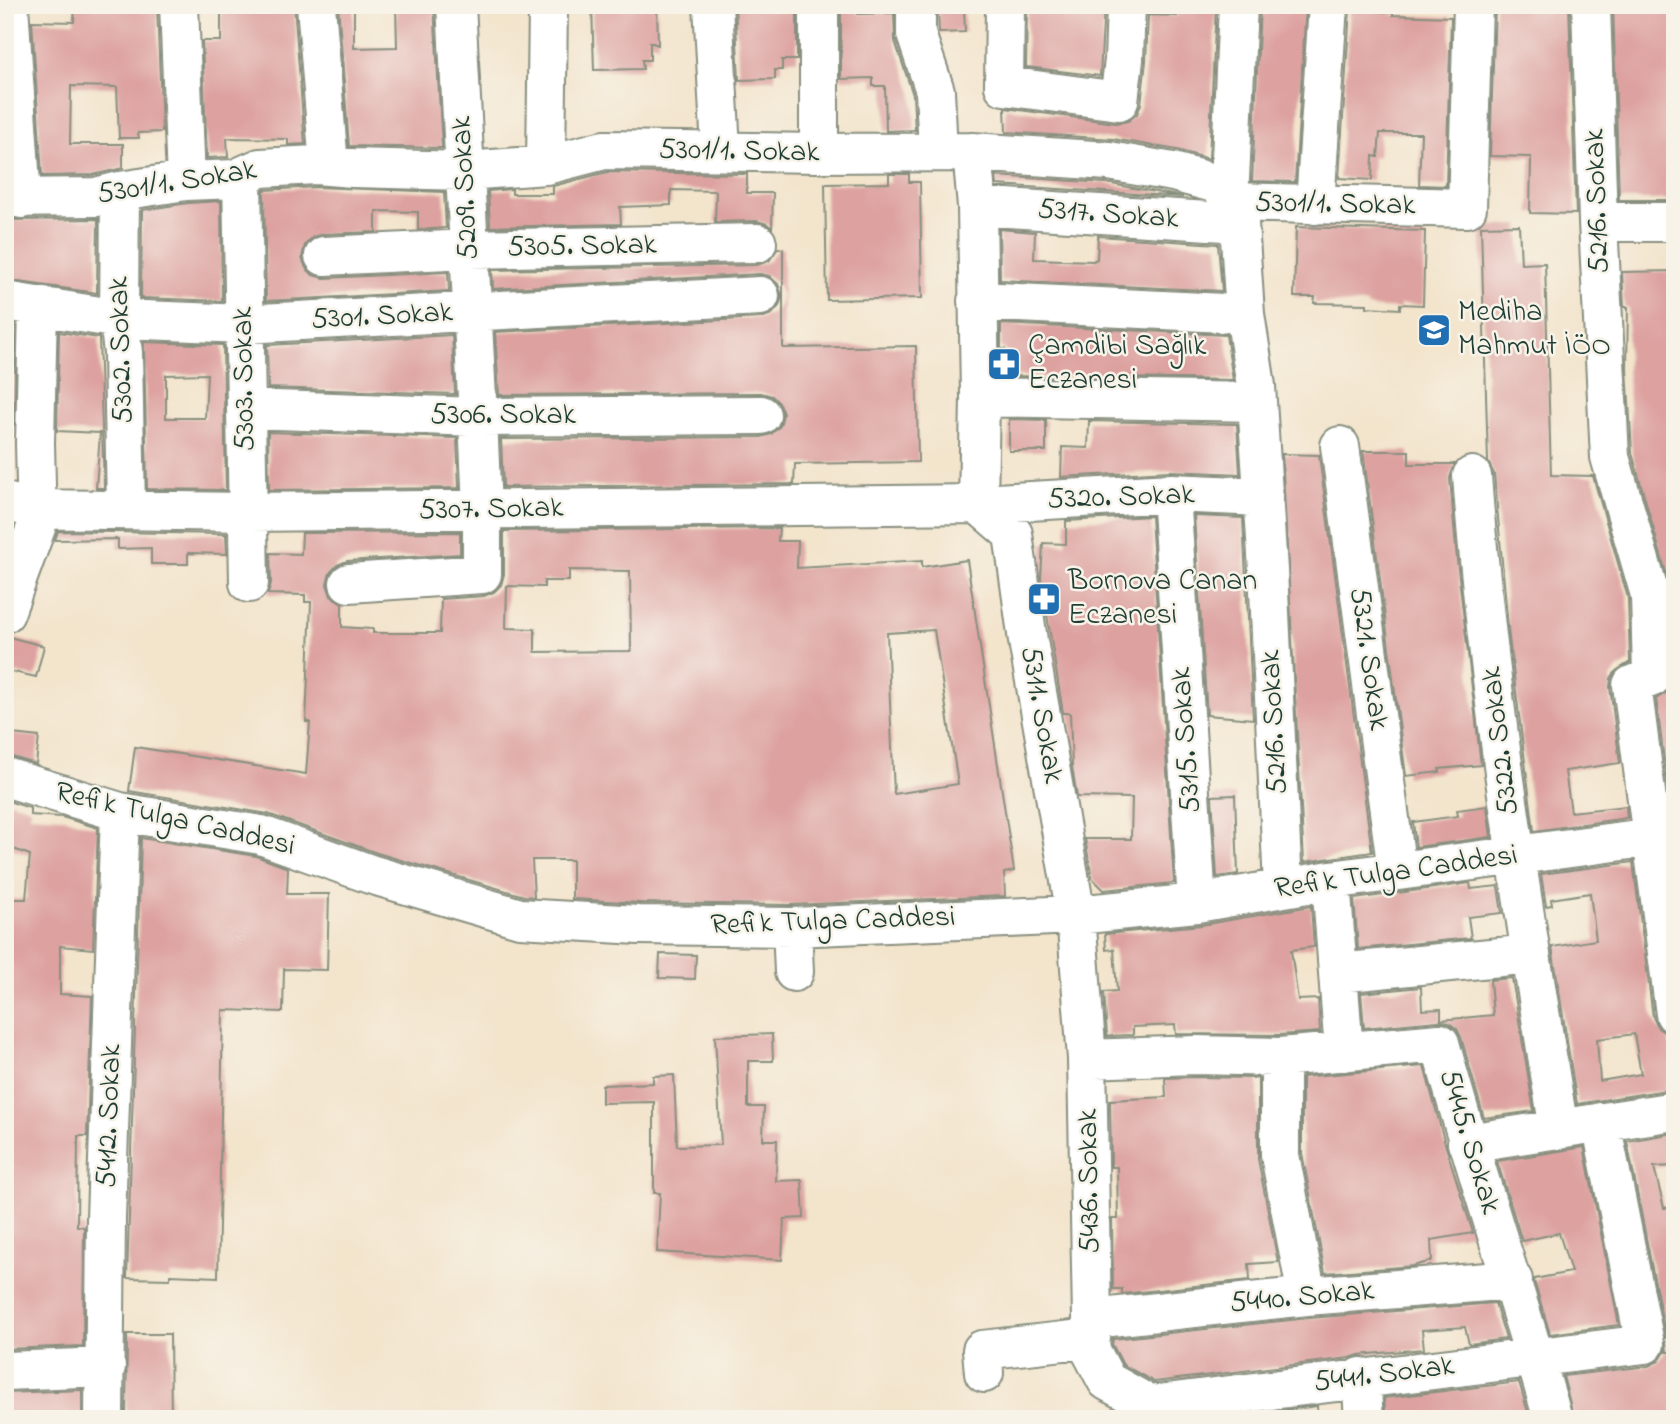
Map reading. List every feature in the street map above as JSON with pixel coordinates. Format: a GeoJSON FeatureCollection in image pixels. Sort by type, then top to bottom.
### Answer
{"type":"FeatureCollection","features":[{"type":"Feature","properties":{"kind":"street"},"geometry":{"type":"LineString","coordinates":[[9,5],[14,198]]}},
{"type":"Feature","properties":{"kind":"street"},"geometry":{"type":"LineString","coordinates":[[179,5],[186,181]]}},
{"type":"Feature","properties":{"kind":"street"},"geometry":{"type":"LineString","coordinates":[[316,5],[329,166]]}},
{"type":"Feature","properties":{"kind":"street","name":"5209. Sokak"},"geometry":{"type":"LineString","coordinates":[[349,583],[482,574],[478,417],[456,5]]}},
{"type":"Feature","properties":{"kind":"street"},"geometry":{"type":"LineString","coordinates":[[545,165],[548,5]]}},
{"type":"Feature","properties":{"kind":"street"},"geometry":{"type":"LineString","coordinates":[[713,5],[721,150]]}},
{"type":"Feature","properties":{"kind":"street"},"geometry":{"type":"LineString","coordinates":[[819,5],[819,153]]}},
{"type":"Feature","properties":{"kind":"street"},"geometry":{"type":"LineString","coordinates":[[916,5],[916,34],[955,152],[977,206],[980,397],[978,504]]}},
{"type":"Feature","properties":{"kind":"street"},"geometry":{"type":"LineString","coordinates":[[1005,5],[1004,86],[1119,101],[1126,5]]}},
{"type":"Feature","properties":{"kind":"street","name":"5216. Sokak"},"geometry":{"type":"LineString","coordinates":[[1238,5],[1234,213],[1257,402],[1283,887]]}},
{"type":"Feature","properties":{"kind":"street"},"geometry":{"type":"LineString","coordinates":[[1315,205],[1328,5]]}},
{"type":"Feature","properties":{"kind":"street","name":"5301/1. Sokak"},"geometry":{"type":"LineString","coordinates":[[14,198],[96,197],[186,181],[235,179],[260,169],[316,165],[465,171],[545,165],[604,150],[721,150],[819,153],[955,152],[1109,161],[1173,172],[1221,185],[1234,213],[1315,205],[1467,208],[1473,5]]}},
{"type":"Feature","properties":{"kind":"street","name":"5216. Sokak"},"geometry":{"type":"LineString","coordinates":[[1591,5],[1598,222],[1610,457],[1650,595],[1651,677],[1632,685],[1663,836]]}},
{"type":"Feature","properties":{"kind":"street","name":"5303. Sokak"},"geometry":{"type":"LineString","coordinates":[[243,176],[249,583]]}},
{"type":"Feature","properties":{"kind":"street","name":"5302. Sokak"},"geometry":{"type":"LineString","coordinates":[[120,191],[119,319],[123,353],[126,510]]}},
{"type":"Feature","properties":{"kind":"street","name":"5317. Sokak"},"geometry":{"type":"LineString","coordinates":[[977,206],[1234,213]]}},
{"type":"Feature","properties":{"kind":"street"},"geometry":{"type":"LineString","coordinates":[[1598,222],[1675,222]]}},
{"type":"Feature","properties":{"kind":"street","name":"5305. Sokak"},"geometry":{"type":"LineString","coordinates":[[324,256],[469,249],[757,243]]}},
{"type":"Feature","properties":{"kind":"street","name":"5301. Sokak"},"geometry":{"type":"LineString","coordinates":[[22,304],[119,319],[244,324],[760,296]]}},
{"type":"Feature","properties":{"kind":"street"},"geometry":{"type":"LineString","coordinates":[[977,301],[1245,314]]}},
{"type":"Feature","properties":{"kind":"street"},"geometry":{"type":"LineString","coordinates":[[5,612],[37,525],[22,505],[35,443],[22,304]]}},
{"type":"Feature","properties":{"kind":"street"},"geometry":{"type":"LineString","coordinates":[[980,397],[1257,402]]}},
{"type":"Feature","properties":{"kind":"street","name":"5306. Sokak"},"geometry":{"type":"LineString","coordinates":[[247,409],[478,417],[761,415]]}},
{"type":"Feature","properties":{"kind":"street","name":"5321. Sokak"},"geometry":{"type":"LineString","coordinates":[[1340,446],[1397,871]]}},
{"type":"Feature","properties":{"kind":"street","name":"5322. Sokak"},"geometry":{"type":"LineString","coordinates":[[1472,476],[1477,544],[1516,856],[1559,1130]]}},
{"type":"Feature","properties":{"kind":"street","name":"5320. Sokak"},"geometry":{"type":"LineString","coordinates":[[978,504],[1171,493],[1263,497]]}},
{"type":"Feature","properties":{"kind":"street","name":"5315. Sokak"},"geometry":{"type":"LineString","coordinates":[[1171,493],[1197,904]]}},
{"type":"Feature","properties":{"kind":"street","name":"5307. Sokak"},"geometry":{"type":"LineString","coordinates":[[22,505],[247,512],[978,504]]}},
{"type":"Feature","properties":{"kind":"street","name":"5311. Sokak"},"geometry":{"type":"LineString","coordinates":[[978,504],[1013,534],[1028,641],[1076,915]]}},
{"type":"Feature","properties":{"kind":"street","name":"Refik Tulga Caddesi"},"geometry":{"type":"LineString","coordinates":[[5,777],[120,813],[261,835],[370,874],[520,918],[639,925],[792,927],[1076,915],[1197,904],[1283,887],[1663,836]]}},
{"type":"Feature","properties":{"kind":"street","name":"5412. Sokak"},"geometry":{"type":"LineString","coordinates":[[104,1419],[106,1218],[120,813]]}},
{"type":"Feature","properties":{"kind":"street"},"geometry":{"type":"LineString","coordinates":[[1663,836],[1675,1014]]}},
{"type":"Feature","properties":{"kind":"street"},"geometry":{"type":"LineString","coordinates":[[1331,880],[1344,1052]]}},
{"type":"Feature","properties":{"kind":"street","name":"5436. Sokak"},"geometry":{"type":"LineString","coordinates":[[1076,915],[1087,1059],[1090,1349],[1107,1381],[1150,1412]]}},
{"type":"Feature","properties":{"kind":"street"},"geometry":{"type":"LineString","coordinates":[[792,927],[794,972]]}},
{"type":"Feature","properties":{"kind":"street"},"geometry":{"type":"LineString","coordinates":[[1338,973],[1531,954]]}},
{"type":"Feature","properties":{"kind":"street","name":"5445. Sokak"},"geometry":{"type":"LineString","coordinates":[[1087,1059],[1196,1055],[1280,1057],[1440,1043],[1466,1143],[1513,1280],[1553,1419]]}},
{"type":"Feature","properties":{"kind":"street"},"geometry":{"type":"LineString","coordinates":[[1280,1057],[1280,1156],[1307,1296]]}},
{"type":"Feature","properties":{"kind":"street"},"geometry":{"type":"LineString","coordinates":[[1466,1143],[1675,1111]]}},
{"type":"Feature","properties":{"kind":"street"},"geometry":{"type":"LineString","coordinates":[[1601,1122],[1660,1342]]}},
{"type":"Feature","properties":{"kind":"street","name":"5440. Sokak"},"geometry":{"type":"LineString","coordinates":[[984,1373],[982,1350],[1091,1329],[1307,1296],[1513,1280]]}},
{"type":"Feature","properties":{"kind":"street","name":"5441. Sokak"},"geometry":{"type":"LineString","coordinates":[[1150,1412],[1361,1377],[1660,1342]]}},
{"type":"Feature","properties":{"kind":"street"},"geometry":{"type":"LineString","coordinates":[[5,1371],[106,1367]]}},
{"type":"Feature","properties":{"kind":"street"},"geometry":{"type":"LineString","coordinates":[[1361,1377],[1364,1419]]}},
{"type":"Feature","properties":{"kind":"building"},"geometry":{"type":"Polygon","coordinates":[[[75,5],[157,5],[162,132],[138,133],[139,138],[119,138],[117,87],[71,86],[70,144],[123,144],[123,168],[93,175],[42,176],[32,21],[74,22],[75,5]]]}},
{"type":"Feature","properties":{"kind":"building"},"geometry":{"type":"Polygon","coordinates":[[[221,5],[294,5],[305,144],[288,145],[288,139],[227,138],[228,157],[207,158],[202,41],[221,41],[221,5]]]}},
{"type":"Feature","properties":{"kind":"building"},"geometry":{"type":"Polygon","coordinates":[[[338,5],[354,5],[354,48],[397,47],[396,5],[434,5],[442,148],[349,146],[338,5]]]}},
{"type":"Feature","properties":{"kind":"building"},"geometry":{"type":"Polygon","coordinates":[[[592,5],[657,5],[658,45],[650,42],[650,60],[642,60],[643,69],[594,70],[592,5]]]}},
{"type":"Feature","properties":{"kind":"building"},"geometry":{"type":"Polygon","coordinates":[[[735,5],[797,5],[797,60],[782,60],[782,70],[775,70],[775,79],[739,80],[735,5]]]}},
{"type":"Feature","properties":{"kind":"building"},"geometry":{"type":"Polygon","coordinates":[[[841,5],[857,5],[858,14],[894,13],[895,41],[913,95],[915,130],[886,131],[885,86],[873,86],[873,78],[841,79],[841,5]]]}},
{"type":"Feature","properties":{"kind":"building"},"geometry":{"type":"Polygon","coordinates":[[[1027,5],[1104,5],[1100,76],[1026,67],[1027,5]]]}},
{"type":"Feature","properties":{"kind":"building"},"geometry":{"type":"Polygon","coordinates":[[[1177,5],[1216,5],[1209,159],[1177,150],[1113,139],[1006,132],[1005,108],[1116,123],[1128,121],[1137,114],[1141,104],[1148,15],[1177,16],[1177,5]]]}},
{"type":"Feature","properties":{"kind":"building"},"geometry":{"type":"Polygon","coordinates":[[[1260,5],[1306,5],[1295,182],[1252,181],[1260,5]]]}},
{"type":"Feature","properties":{"kind":"building"},"geometry":{"type":"Polygon","coordinates":[[[1495,5],[1569,5],[1576,214],[1530,213],[1531,157],[1490,156],[1495,5]]]}},
{"type":"Feature","properties":{"kind":"building"},"geometry":{"type":"Polygon","coordinates":[[[1613,5],[1675,5],[1675,200],[1619,200],[1613,5]]]}},
{"type":"Feature","properties":{"kind":"building"},"geometry":{"type":"Polygon","coordinates":[[[964,8],[965,32],[939,33],[938,9],[964,8]]]}},
{"type":"Feature","properties":{"kind":"building"},"geometry":{"type":"Polygon","coordinates":[[[1350,9],[1393,15],[1451,17],[1446,186],[1419,185],[1421,133],[1380,133],[1378,157],[1373,156],[1372,180],[1339,178],[1350,9]]]}},
{"type":"Feature","properties":{"kind":"building"},"geometry":{"type":"Polygon","coordinates":[[[607,172],[747,174],[747,193],[773,193],[772,228],[757,221],[715,222],[716,191],[671,190],[671,205],[620,207],[621,224],[490,227],[488,191],[512,189],[512,194],[553,194],[553,186],[607,172]]]}},
{"type":"Feature","properties":{"kind":"building"},"geometry":{"type":"Polygon","coordinates":[[[889,174],[909,174],[909,182],[920,182],[922,298],[827,300],[825,184],[889,183],[889,174]]]}},
{"type":"Feature","properties":{"kind":"building"},"geometry":{"type":"Polygon","coordinates":[[[996,176],[1106,183],[1183,197],[997,185],[996,176]]]}},
{"type":"Feature","properties":{"kind":"building"},"geometry":{"type":"Polygon","coordinates":[[[316,187],[444,192],[446,228],[418,230],[418,212],[376,211],[376,232],[323,234],[313,237],[305,245],[302,258],[313,275],[324,278],[448,272],[449,291],[266,301],[264,190],[316,187]]]}},
{"type":"Feature","properties":{"kind":"building"},"geometry":{"type":"Polygon","coordinates":[[[221,201],[222,301],[141,298],[142,210],[221,201]]]}},
{"type":"Feature","properties":{"kind":"building"},"geometry":{"type":"Polygon","coordinates":[[[98,219],[97,293],[5,280],[5,220],[98,219]]]}},
{"type":"Feature","properties":{"kind":"building"},"geometry":{"type":"Polygon","coordinates":[[[1519,225],[1521,264],[1545,263],[1551,475],[1593,476],[1628,598],[1630,662],[1616,671],[1611,678],[1610,687],[1620,763],[1565,771],[1571,812],[1626,806],[1627,818],[1534,831],[1509,638],[1494,474],[1488,462],[1481,226],[1519,225]]]}},
{"type":"Feature","properties":{"kind":"building"},"geometry":{"type":"Polygon","coordinates":[[[1296,227],[1425,231],[1423,305],[1400,304],[1400,309],[1367,307],[1367,304],[1314,303],[1315,297],[1294,297],[1296,227]]]}},
{"type":"Feature","properties":{"kind":"building"},"geometry":{"type":"Polygon","coordinates":[[[999,229],[1035,232],[1034,259],[1093,261],[1097,259],[1098,236],[1218,244],[1222,291],[1000,280],[999,229]]]}},
{"type":"Feature","properties":{"kind":"building"},"geometry":{"type":"Polygon","coordinates":[[[778,248],[783,249],[783,348],[916,346],[918,462],[795,464],[794,484],[503,487],[501,439],[761,437],[771,434],[780,426],[783,414],[779,403],[772,396],[761,393],[499,395],[495,332],[761,318],[772,314],[779,306],[782,296],[778,284],[769,276],[760,274],[493,289],[492,270],[757,265],[769,261],[778,248]]]}},
{"type":"Feature","properties":{"kind":"building"},"geometry":{"type":"Polygon","coordinates":[[[1675,271],[1675,813],[1671,813],[1656,699],[1670,690],[1674,677],[1672,594],[1632,453],[1627,368],[1628,307],[1624,307],[1622,272],[1675,271]]]}},
{"type":"Feature","properties":{"kind":"building"},"geometry":{"type":"Polygon","coordinates":[[[5,323],[16,325],[14,425],[5,424],[5,323]]]}},
{"type":"Feature","properties":{"kind":"building"},"geometry":{"type":"Polygon","coordinates":[[[1001,324],[1226,335],[1233,380],[1003,376],[1005,349],[1001,349],[1001,324]]]}},
{"type":"Feature","properties":{"kind":"building"},"geometry":{"type":"Polygon","coordinates":[[[59,332],[99,338],[104,488],[96,488],[100,433],[57,431],[59,332]]]}},
{"type":"Feature","properties":{"kind":"building"},"geometry":{"type":"Polygon","coordinates":[[[452,335],[455,394],[268,388],[267,345],[452,335]]]}},
{"type":"Feature","properties":{"kind":"building"},"geometry":{"type":"Polygon","coordinates":[[[144,342],[223,345],[226,490],[147,489],[144,342]],[[207,374],[166,375],[166,418],[205,418],[207,374]]]}},
{"type":"Feature","properties":{"kind":"building"},"geometry":{"type":"Polygon","coordinates":[[[1009,419],[1046,420],[1046,451],[1009,451],[1009,419]]]}},
{"type":"Feature","properties":{"kind":"building"},"geometry":{"type":"Polygon","coordinates":[[[1089,421],[1237,424],[1240,474],[1170,471],[1061,477],[1062,447],[1088,448],[1089,421]]]}},
{"type":"Feature","properties":{"kind":"building"},"geometry":{"type":"Polygon","coordinates":[[[268,432],[457,438],[459,488],[269,490],[268,432]]]}},
{"type":"Feature","properties":{"kind":"building"},"geometry":{"type":"Polygon","coordinates":[[[1363,451],[1409,451],[1409,464],[1455,464],[1450,478],[1457,560],[1481,765],[1439,769],[1440,772],[1406,776],[1363,451]]]}},
{"type":"Feature","properties":{"kind":"building"},"geometry":{"type":"Polygon","coordinates":[[[1282,454],[1319,455],[1372,852],[1304,862],[1282,454]]]}},
{"type":"Feature","properties":{"kind":"building"},"geometry":{"type":"Polygon","coordinates":[[[1151,516],[1174,883],[1104,890],[1092,878],[1085,839],[1131,839],[1132,798],[1077,797],[1072,767],[1070,713],[1063,713],[1041,578],[1043,543],[1066,544],[1066,521],[1151,516]]]}},
{"type":"Feature","properties":{"kind":"building"},"geometry":{"type":"Polygon","coordinates":[[[1194,516],[1243,518],[1253,719],[1207,715],[1194,516]]]}},
{"type":"Feature","properties":{"kind":"building"},"geometry":{"type":"Polygon","coordinates":[[[779,528],[778,541],[798,541],[797,568],[922,561],[922,567],[967,560],[1014,871],[1004,873],[1005,896],[792,905],[640,903],[572,899],[572,860],[532,860],[534,897],[524,896],[377,853],[268,814],[129,791],[135,747],[306,774],[310,722],[306,722],[311,602],[305,602],[305,595],[268,594],[271,583],[270,553],[301,554],[302,533],[460,532],[460,554],[347,561],[337,565],[330,573],[327,584],[331,596],[342,603],[342,627],[373,629],[373,633],[440,633],[441,599],[484,596],[501,585],[504,574],[504,531],[779,528]],[[569,570],[569,581],[544,581],[544,587],[507,586],[506,628],[535,629],[535,652],[631,651],[630,571],[569,570]],[[934,630],[887,633],[894,794],[958,784],[934,630]]]}},
{"type":"Feature","properties":{"kind":"building"},"geometry":{"type":"Polygon","coordinates":[[[58,531],[226,534],[227,554],[188,553],[188,564],[151,564],[151,548],[118,549],[118,539],[55,540],[58,531]]]}},
{"type":"Feature","properties":{"kind":"building"},"geometry":{"type":"Polygon","coordinates":[[[9,637],[44,646],[36,677],[5,670],[5,652],[9,637]]]}},
{"type":"Feature","properties":{"kind":"building"},"geometry":{"type":"Polygon","coordinates":[[[12,734],[39,737],[36,764],[9,756],[12,734]]]}},
{"type":"Feature","properties":{"kind":"building"},"geometry":{"type":"Polygon","coordinates":[[[1235,795],[1238,874],[1217,877],[1212,796],[1235,795]]]}},
{"type":"Feature","properties":{"kind":"building"},"geometry":{"type":"Polygon","coordinates":[[[5,800],[30,808],[30,815],[62,817],[98,828],[93,949],[60,946],[60,994],[92,996],[87,1136],[78,1136],[77,1226],[84,1227],[83,1346],[5,1349],[5,899],[26,899],[30,855],[5,846],[5,800]]]}},
{"type":"Feature","properties":{"kind":"building"},"geometry":{"type":"Polygon","coordinates":[[[1487,806],[1491,837],[1416,847],[1413,822],[1458,816],[1457,810],[1487,806]]]}},
{"type":"Feature","properties":{"kind":"building"},"geometry":{"type":"Polygon","coordinates":[[[141,838],[256,856],[288,868],[287,894],[329,894],[327,970],[284,969],[283,1012],[223,1010],[218,1277],[170,1275],[170,1279],[127,1278],[141,838]]]}},
{"type":"Feature","properties":{"kind":"building"},"geometry":{"type":"Polygon","coordinates":[[[1633,862],[1653,1017],[1658,1028],[1668,1035],[1670,1045],[1675,1044],[1675,1083],[1666,1084],[1667,1090],[1577,1104],[1552,947],[1596,940],[1590,893],[1551,899],[1552,905],[1546,906],[1541,874],[1633,862]],[[1634,1034],[1597,1039],[1600,1081],[1641,1074],[1634,1034]]]}},
{"type":"Feature","properties":{"kind":"building"},"geometry":{"type":"Polygon","coordinates":[[[1470,883],[1471,889],[1498,886],[1502,913],[1468,917],[1471,938],[1358,949],[1354,899],[1470,883]]]}},
{"type":"Feature","properties":{"kind":"building"},"geometry":{"type":"Polygon","coordinates":[[[1311,906],[1314,947],[1291,950],[1298,1000],[1318,999],[1320,1032],[1279,1035],[1176,1034],[1175,1025],[1133,1027],[1133,1035],[1107,1036],[1104,992],[1117,991],[1114,949],[1106,950],[1105,934],[1201,925],[1311,906]]]}},
{"type":"Feature","properties":{"kind":"building"},"geometry":{"type":"Polygon","coordinates":[[[660,954],[696,955],[695,979],[659,978],[660,954]]]}},
{"type":"Feature","properties":{"kind":"building"},"geometry":{"type":"Polygon","coordinates":[[[1512,978],[1534,1111],[1484,1118],[1461,1037],[1457,1029],[1449,1023],[1438,1021],[1364,1028],[1361,993],[1421,987],[1422,1010],[1441,1009],[1441,1020],[1493,1015],[1490,980],[1512,978]]]}},
{"type":"Feature","properties":{"kind":"building"},"geometry":{"type":"Polygon","coordinates":[[[772,1034],[773,1061],[748,1061],[748,1107],[764,1107],[763,1140],[777,1140],[776,1181],[802,1180],[804,1218],[784,1219],[782,1260],[657,1252],[660,1193],[654,1193],[654,1102],[602,1103],[602,1085],[653,1083],[653,1076],[674,1075],[677,1146],[721,1145],[715,1036],[772,1034]]]}},
{"type":"Feature","properties":{"kind":"building"},"geometry":{"type":"Polygon","coordinates":[[[1424,1066],[1473,1233],[1431,1240],[1432,1261],[1413,1266],[1325,1273],[1302,1153],[1302,1077],[1424,1066]]]}},
{"type":"Feature","properties":{"kind":"building"},"geometry":{"type":"Polygon","coordinates":[[[1165,1078],[1258,1078],[1258,1159],[1278,1262],[1249,1264],[1250,1280],[1122,1294],[1122,1289],[1113,1289],[1112,1219],[1118,1219],[1117,1167],[1111,1167],[1110,1100],[1166,1097],[1165,1078]]]}},
{"type":"Feature","properties":{"kind":"building"},"geometry":{"type":"Polygon","coordinates":[[[1675,1133],[1675,1166],[1654,1167],[1664,1208],[1675,1206],[1675,1227],[1668,1228],[1675,1254],[1675,1302],[1664,1302],[1666,1339],[1627,1141],[1675,1133]]]}},
{"type":"Feature","properties":{"kind":"building"},"geometry":{"type":"Polygon","coordinates":[[[1584,1147],[1619,1325],[1550,1334],[1534,1281],[1571,1272],[1559,1233],[1522,1241],[1497,1161],[1584,1147]]]}},
{"type":"Feature","properties":{"kind":"building"},"geometry":{"type":"Polygon","coordinates":[[[1495,1303],[1506,1339],[1469,1344],[1465,1327],[1422,1330],[1424,1349],[1154,1382],[1123,1365],[1112,1344],[1113,1339],[1309,1318],[1495,1303]]]}},
{"type":"Feature","properties":{"kind":"building"},"geometry":{"type":"Polygon","coordinates":[[[127,1334],[170,1334],[171,1419],[126,1419],[127,1334]]]}},
{"type":"Feature","properties":{"kind":"building"},"geometry":{"type":"Polygon","coordinates":[[[1666,1341],[1667,1352],[1675,1352],[1675,1419],[1574,1419],[1563,1376],[1648,1366],[1659,1361],[1665,1352],[1666,1341]]]}},
{"type":"Feature","properties":{"kind":"building"},"geometry":{"type":"Polygon","coordinates":[[[1519,1382],[1530,1419],[1500,1419],[1500,1414],[1473,1419],[1386,1419],[1384,1398],[1519,1382]]]}},
{"type":"Feature","properties":{"kind":"building"},"geometry":{"type":"Polygon","coordinates":[[[82,1390],[82,1419],[5,1419],[5,1393],[82,1390]]]}},
{"type":"Feature","properties":{"kind":"building"},"geometry":{"type":"Polygon","coordinates":[[[1317,1406],[1318,1419],[1217,1419],[1317,1406]]]}},
{"type":"Feature","properties":{"kind":"place","name":"Mediha Mahmut İÖO"},"geometry":{"type":"Point","coordinates":[1434,330]}},
{"type":"Feature","properties":{"kind":"place","name":"Çamdibi Sağlık Eczanesi"},"geometry":{"type":"Point","coordinates":[1004,364]}},
{"type":"Feature","properties":{"kind":"place","name":"Bornova Canan Eczanesi"},"geometry":{"type":"Point","coordinates":[1044,599]}}]}
